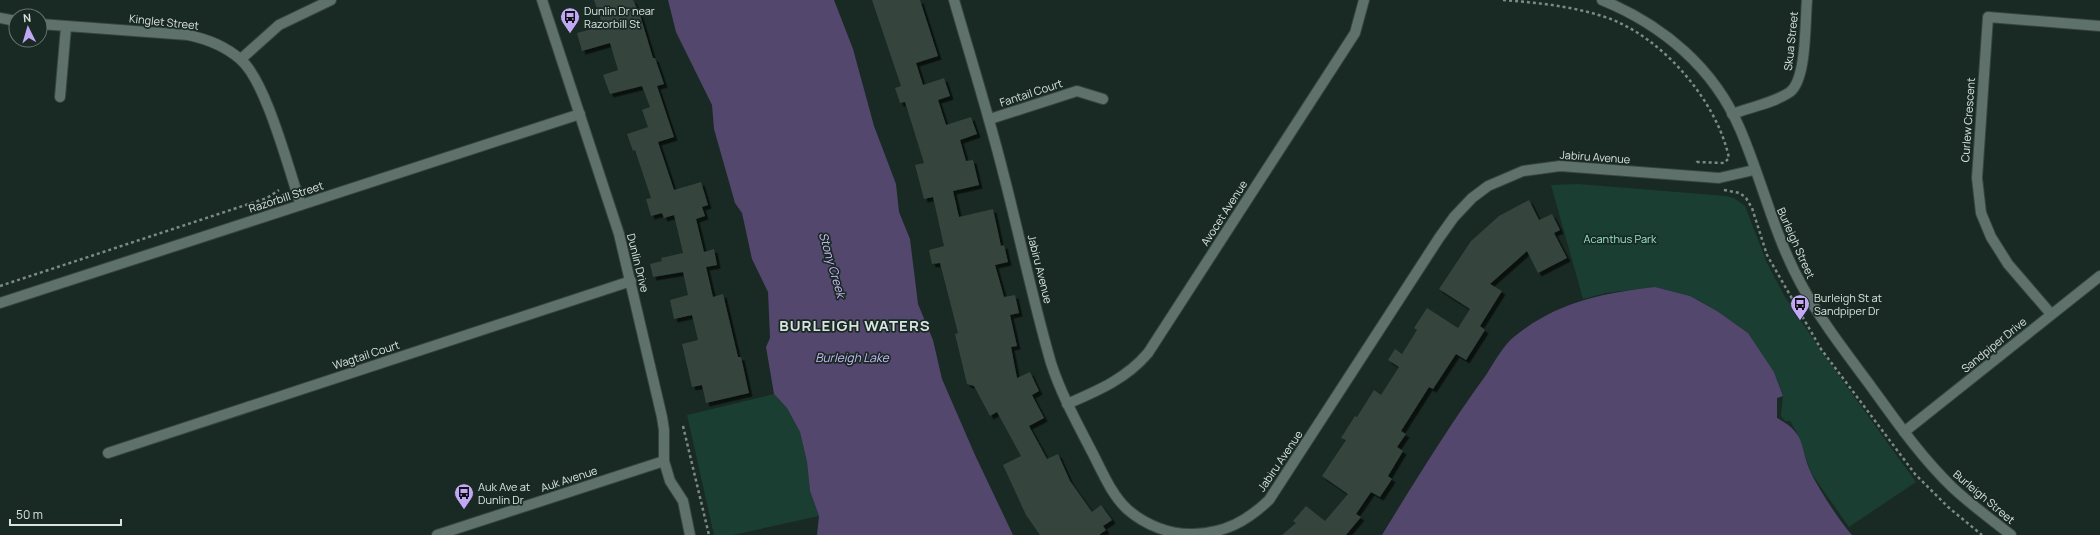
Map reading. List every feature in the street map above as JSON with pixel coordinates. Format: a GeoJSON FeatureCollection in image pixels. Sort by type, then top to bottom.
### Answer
{"type":"FeatureCollection","features":[{"type":"Feature","properties":{"kind":"street"},"geometry":{"type":"LineString","coordinates":[[241,59],[279,25],[331,0]]}},
{"type":"Feature","properties":{"kind":"street","name":"Dunlin Drive"},"geometry":{"type":"LineString","coordinates":[[542,0],[619,234],[662,417],[664,430],[664,462],[670,481],[683,501],[690,535]]}},
{"type":"Feature","properties":{"kind":"street","name":"Jabiru Avenue"},"geometry":{"type":"LineString","coordinates":[[954,0],[990,119],[1051,364],[1067,404],[1106,480],[1127,509],[1140,519],[1168,531],[1185,534],[1201,534],[1228,528],[1251,516],[1269,500],[1442,233],[1454,217],[1472,198],[1488,186],[1523,171],[1560,166],[1719,178],[1754,170]]}},
{"type":"Feature","properties":{"kind":"street","name":"Avocet Avenue"},"geometry":{"type":"LineString","coordinates":[[1067,404],[1115,382],[1131,372],[1148,353],[1355,33],[1364,0]]}},
{"type":"Feature","properties":{"kind":"street","name":"Burleigh Street"},"geometry":{"type":"LineString","coordinates":[[1602,0],[1641,18],[1686,52],[1713,84],[1740,129],[1782,245],[1801,284],[1823,321],[1921,454],[1952,488],[2011,535]]}},
{"type":"Feature","properties":{"kind":"street","name":"Skua Street"},"geometry":{"type":"LineString","coordinates":[[1732,114],[1784,95],[1791,91],[1796,85],[1802,65],[1807,0]]}},
{"type":"Feature","properties":{"kind":"street","name":"Curlew Crescent"},"geometry":{"type":"LineString","coordinates":[[2051,314],[2008,264],[1991,237],[1981,213],[1977,178],[1988,17],[2100,26]]}},
{"type":"Feature","properties":{"kind":"street","name":"Kinglet Street"},"geometry":{"type":"LineString","coordinates":[[48,25],[188,35],[205,39],[241,59],[251,71],[263,96],[301,205]]}},
{"type":"Feature","properties":{"kind":"street"},"geometry":{"type":"LineString","coordinates":[[60,97],[66,27]]}},
{"type":"Feature","properties":{"kind":"street","name":"Fantail Court"},"geometry":{"type":"LineString","coordinates":[[990,119],[1077,91],[1102,99]]}},
{"type":"Feature","properties":{"kind":"street","name":"Razorbill Street"},"geometry":{"type":"LineString","coordinates":[[0,303],[580,114]]}},
{"type":"Feature","properties":{"kind":"street","name":"Sandpiper Drive"},"geometry":{"type":"LineString","coordinates":[[1904,432],[2100,276]]}},
{"type":"Feature","properties":{"kind":"street","name":"Wagtail Court"},"geometry":{"type":"LineString","coordinates":[[108,453],[631,281]]}},
{"type":"Feature","properties":{"kind":"street","name":"Auk Avenue"},"geometry":{"type":"LineString","coordinates":[[437,535],[664,462]]}},
{"type":"Feature","properties":{"kind":"path"},"geometry":{"type":"LineString","coordinates":[[1503,0],[1559,5],[1609,19],[1644,38],[1662,52],[1702,95],[1714,115],[1726,144],[1729,158],[1724,163],[1697,162],[1697,166]]}},
{"type":"Feature","properties":{"kind":"path"},"geometry":{"type":"LineString","coordinates":[[0,286],[267,198],[279,190]]}},
{"type":"Feature","properties":{"kind":"path"},"geometry":{"type":"LineString","coordinates":[[684,426],[709,535]]}},
{"type":"Feature","properties":{"kind":"green space","name":"Acanthus Park"},"geometry":{"type":"Polygon","coordinates":[[[1578,184],[1726,196],[1734,198],[1745,206],[1767,263],[1785,297],[1824,355],[1916,482],[1849,527],[1811,473],[1797,433],[1790,421],[1785,421],[1781,416],[1783,395],[1774,372],[1748,333],[1717,311],[1690,296],[1655,287],[1606,293],[1583,299],[1551,185],[1578,184]]]}},
{"type":"Feature","properties":{"kind":"green space"},"geometry":{"type":"Polygon","coordinates":[[[774,394],[787,408],[800,432],[807,462],[810,491],[819,516],[733,535],[714,535],[687,415],[774,394]]]}},
{"type":"Feature","properties":{"kind":"water","name":"Burleigh Lake"},"geometry":{"type":"Polygon","coordinates":[[[668,0],[834,0],[853,49],[874,126],[896,184],[899,212],[910,239],[918,304],[933,340],[942,379],[975,455],[1013,535],[817,535],[819,516],[810,491],[807,462],[800,432],[787,408],[774,394],[766,347],[770,338],[768,292],[752,259],[742,213],[735,203],[714,129],[712,105],[676,32],[668,0]]]}},
{"type":"Feature","properties":{"kind":"water"},"geometry":{"type":"Polygon","coordinates":[[[1655,287],[1690,296],[1717,311],[1748,333],[1774,372],[1783,396],[1777,398],[1777,418],[1787,424],[1798,435],[1811,473],[1824,496],[1852,535],[1382,535],[1472,394],[1499,354],[1515,336],[1531,324],[1547,315],[1581,301],[1617,292],[1655,287]]]}},
{"type":"Feature","properties":{"kind":"building"},"geometry":{"type":"Polygon","coordinates":[[[594,0],[633,0],[640,15],[653,58],[655,58],[664,84],[657,86],[674,137],[658,142],[674,190],[701,182],[708,205],[702,207],[705,216],[696,219],[704,252],[714,249],[717,265],[706,267],[713,297],[723,294],[738,357],[741,357],[749,393],[706,403],[702,385],[692,387],[682,344],[698,340],[692,315],[674,319],[670,300],[688,295],[683,272],[653,277],[650,264],[662,261],[661,258],[683,253],[674,215],[664,218],[662,213],[651,216],[646,199],[651,198],[635,150],[633,151],[627,134],[648,127],[642,110],[650,107],[642,86],[610,94],[603,75],[618,70],[610,43],[582,51],[577,33],[603,26],[594,0]]]}},
{"type":"Feature","properties":{"kind":"building"},"geometry":{"type":"Polygon","coordinates":[[[872,0],[920,0],[938,56],[916,63],[923,85],[944,78],[950,96],[938,100],[946,125],[971,117],[977,134],[960,140],[966,161],[973,160],[979,185],[953,191],[959,217],[993,209],[1001,246],[1004,245],[1008,262],[995,265],[1004,297],[1015,295],[1019,313],[1010,315],[1017,346],[1011,347],[1017,378],[1030,372],[1039,391],[1032,395],[1044,418],[1029,426],[1047,459],[1058,454],[1070,481],[1092,512],[1101,505],[1112,520],[1103,526],[1106,530],[1099,535],[1040,535],[1026,515],[1003,465],[1021,456],[997,412],[990,416],[974,386],[967,384],[955,334],[958,333],[940,263],[932,264],[929,250],[944,246],[933,197],[924,199],[915,165],[924,163],[905,102],[900,103],[895,88],[901,86],[872,0]]]}},
{"type":"Feature","properties":{"kind":"building"},"geometry":{"type":"Polygon","coordinates":[[[1529,200],[1539,220],[1552,214],[1560,230],[1554,233],[1567,258],[1538,273],[1527,251],[1490,284],[1502,291],[1480,326],[1485,330],[1466,360],[1456,354],[1433,389],[1429,387],[1401,431],[1406,434],[1397,447],[1403,451],[1388,476],[1392,479],[1380,497],[1371,492],[1356,514],[1361,517],[1346,535],[1282,535],[1296,523],[1293,521],[1306,506],[1325,521],[1348,494],[1322,476],[1346,440],[1341,438],[1355,416],[1357,417],[1374,390],[1381,395],[1399,367],[1388,360],[1395,349],[1402,354],[1417,330],[1414,328],[1427,308],[1458,328],[1470,309],[1439,289],[1471,241],[1499,216],[1529,200]]]}},
{"type":"Feature","properties":{"kind":"place","name":"Dunlin Dr near Razorbill St"},"geometry":{"type":"Point","coordinates":[570,34]}},
{"type":"Feature","properties":{"kind":"place","name":"Burleigh St at Sandpiper Dr"},"geometry":{"type":"Point","coordinates":[1800,321]}},
{"type":"Feature","properties":{"kind":"place","name":"Auk Ave at Dunlin Dr"},"geometry":{"type":"Point","coordinates":[464,510]}},
{"type":"Feature","properties":{"kind":"district","name":"BURLEIGH WATERS"},"geometry":{"type":"Point","coordinates":[855,326]}},
{"type":"Feature","properties":{"kind":"water label","name":"Stony Creek"},"geometry":{"type":"Point","coordinates":[832,265]}}]}
